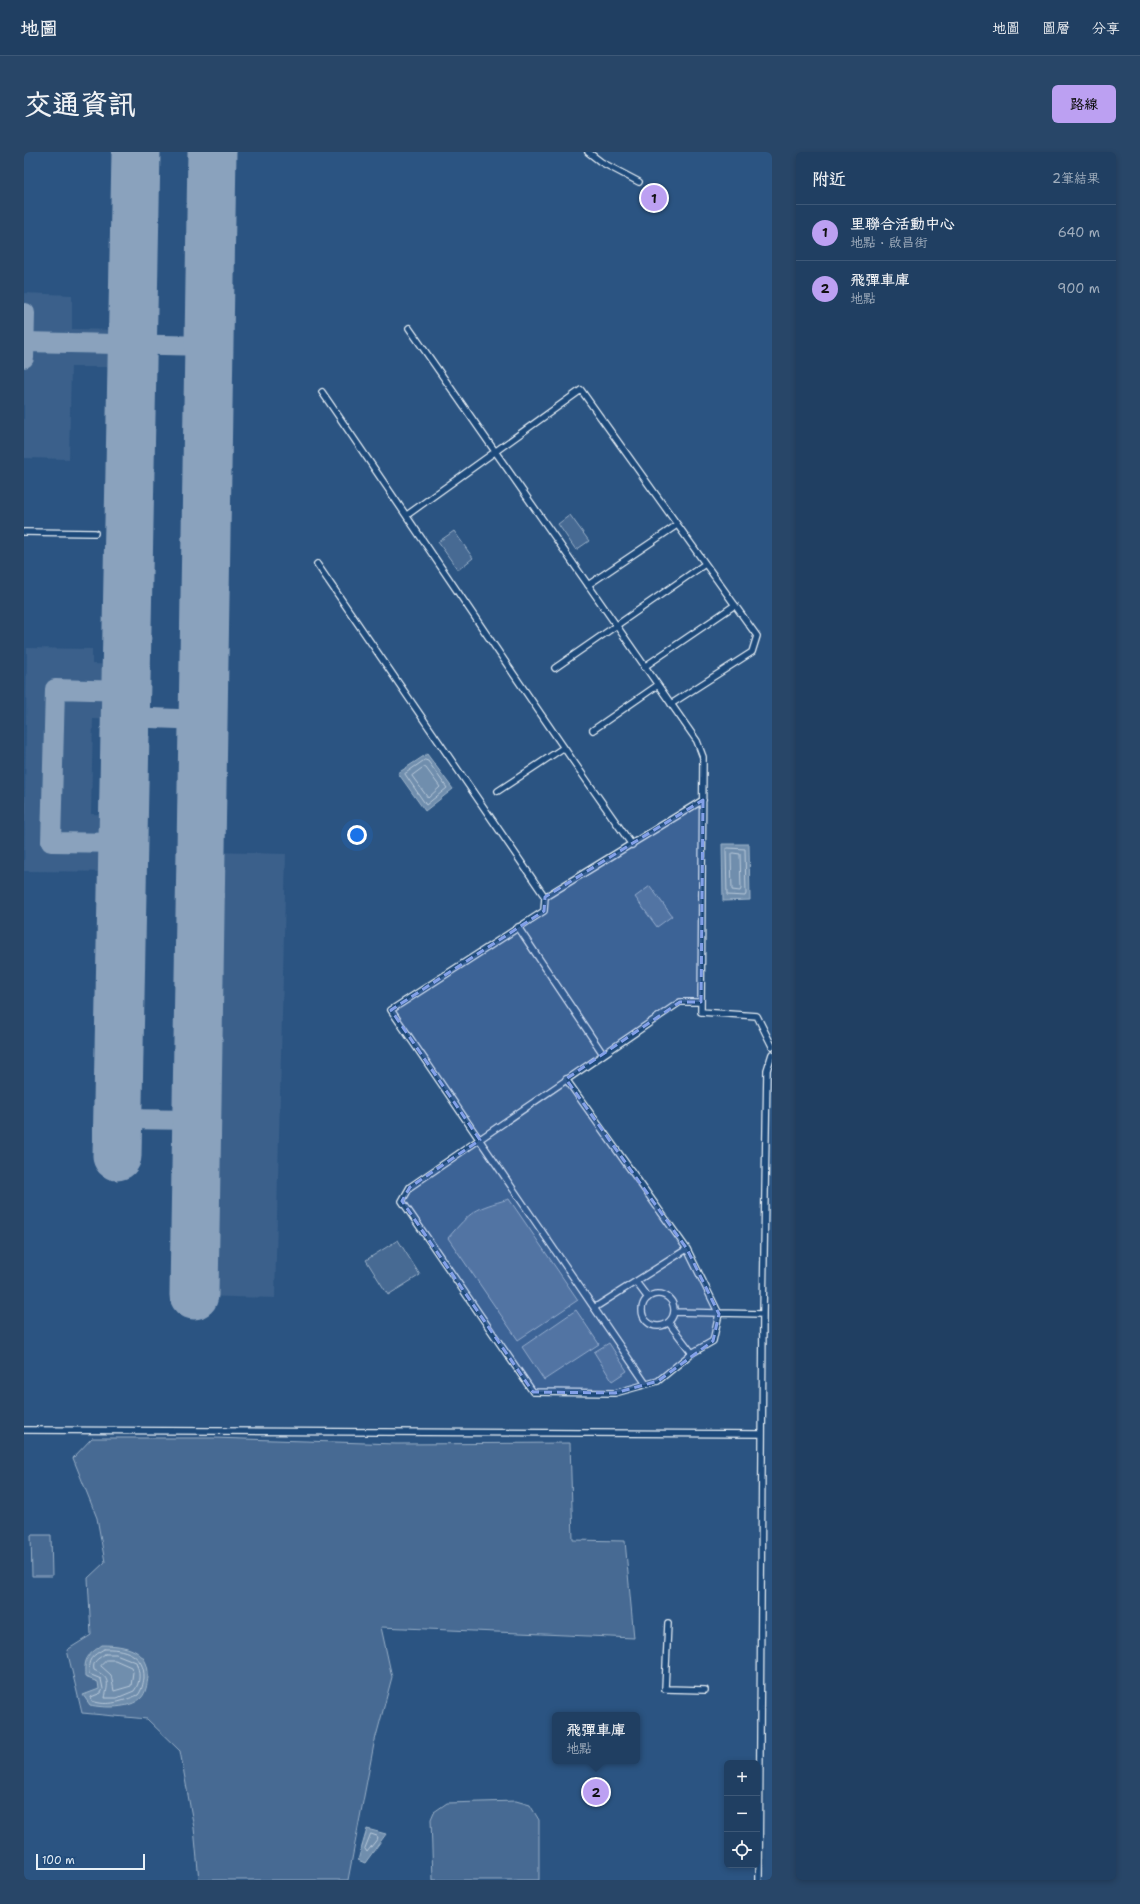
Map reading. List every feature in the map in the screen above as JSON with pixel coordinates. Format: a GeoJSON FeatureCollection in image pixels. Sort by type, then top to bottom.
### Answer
{"type":"FeatureCollection","features":[{"type":"Feature","properties":{"kind":"street"},"geometry":{"type":"LineString","coordinates":[[588,152],[601,162],[639,182]]}},
{"type":"Feature","properties":{"kind":"street"},"geometry":{"type":"LineString","coordinates":[[409,328],[697,741],[703,757],[701,1012],[758,1016],[772,1046]]}},
{"type":"Feature","properties":{"kind":"street"},"geometry":{"type":"LineString","coordinates":[[407,515],[582,390],[757,636],[752,652],[671,704]]}},
{"type":"Feature","properties":{"kind":"street"},"geometry":{"type":"LineString","coordinates":[[322,392],[407,515],[563,748],[632,845]]}},
{"type":"Feature","properties":{"kind":"street"},"geometry":{"type":"LineString","coordinates":[[588,585],[677,525]]}},
{"type":"Feature","properties":{"kind":"street"},"geometry":{"type":"LineString","coordinates":[[24,532],[95,533]]}},
{"type":"Feature","properties":{"kind":"street"},"geometry":{"type":"LineString","coordinates":[[317,564],[545,897],[544,911],[391,1010],[646,1384]]}},
{"type":"Feature","properties":{"kind":"street"},"geometry":{"type":"LineString","coordinates":[[555,668],[705,564]]}},
{"type":"Feature","properties":{"kind":"street"},"geometry":{"type":"LineString","coordinates":[[644,666],[735,605]]}},
{"type":"Feature","properties":{"kind":"street"},"geometry":{"type":"LineString","coordinates":[[593,730],[658,685]]}},
{"type":"Feature","properties":{"kind":"street"},"geometry":{"type":"LineString","coordinates":[[498,791],[563,748]]}},
{"type":"Feature","properties":{"kind":"street"},"geometry":{"type":"LineString","coordinates":[[545,897],[632,845],[703,800]]}},
{"type":"Feature","properties":{"kind":"street"},"geometry":{"type":"LineString","coordinates":[[518,927],[604,1054]]}},
{"type":"Feature","properties":{"kind":"street"},"geometry":{"type":"LineString","coordinates":[[566,1079],[687,1249],[719,1314],[713,1341],[692,1353],[658,1380],[615,1393],[533,1392],[402,1201],[410,1187],[480,1140],[566,1079],[680,1002],[701,1002]]}},
{"type":"Feature","properties":{"kind":"street"},"geometry":{"type":"LineString","coordinates":[[758,1880],[763,1314],[767,1070],[772,1054]]}},
{"type":"Feature","properties":{"kind":"street"},"geometry":{"type":"LineString","coordinates":[[594,1308],[687,1249]]}},
{"type":"Feature","properties":{"kind":"street"},"geometry":{"type":"LineString","coordinates":[[636,1282],[648,1298]]}},
{"type":"Feature","properties":{"kind":"street"},"geometry":{"type":"LineString","coordinates":[[658,1294],[668,1297],[674,1306],[674,1312],[669,1323],[654,1326],[646,1321],[642,1312],[642,1307],[648,1298],[658,1294]]}},
{"type":"Feature","properties":{"kind":"street"},"geometry":{"type":"LineString","coordinates":[[674,1312],[763,1314]]}},
{"type":"Feature","properties":{"kind":"street"},"geometry":{"type":"LineString","coordinates":[[669,1323],[692,1353]]}},
{"type":"Feature","properties":{"kind":"street"},"geometry":{"type":"LineString","coordinates":[[24,1430],[762,1434]]}},
{"type":"Feature","properties":{"kind":"street"},"geometry":{"type":"LineString","coordinates":[[668,1622],[665,1689],[705,1690]]}},
{"type":"Feature","properties":{"kind":"highlighted area"},"geometry":{"type":"Polygon","coordinates":[[[703,800],[701,1002],[680,1002],[566,1079],[687,1249],[719,1314],[713,1341],[658,1381],[615,1393],[533,1392],[402,1201],[410,1187],[480,1140],[391,1010],[544,911],[545,897],[703,800]]]}},
{"type":"Feature","properties":{"kind":"shaded area"},"geometry":{"type":"Polygon","coordinates":[[[24,293],[72,295],[72,329],[118,330],[117,367],[71,367],[69,459],[24,458],[24,293]]]}},
{"type":"Feature","properties":{"kind":"shaded area"},"geometry":{"type":"Polygon","coordinates":[[[570,515],[589,541],[576,550],[558,524],[570,515]]]}},
{"type":"Feature","properties":{"kind":"shaded area"},"geometry":{"type":"Polygon","coordinates":[[[454,531],[473,558],[458,570],[438,542],[454,531]]]}},
{"type":"Feature","properties":{"kind":"shaded area"},"geometry":{"type":"Polygon","coordinates":[[[27,648],[92,649],[92,664],[126,665],[125,720],[93,719],[91,814],[124,815],[122,872],[24,871],[27,648]]]}},
{"type":"Feature","properties":{"kind":"shaded area"},"geometry":{"type":"Polygon","coordinates":[[[209,852],[286,854],[275,1298],[198,1296],[209,852]]]}},
{"type":"Feature","properties":{"kind":"shaded area"},"geometry":{"type":"Polygon","coordinates":[[[650,886],[672,916],[657,927],[635,897],[650,886]]]}},
{"type":"Feature","properties":{"kind":"shaded area"},"geometry":{"type":"Polygon","coordinates":[[[509,1199],[578,1300],[518,1340],[448,1238],[474,1212],[488,1205],[509,1199]]]}},
{"type":"Feature","properties":{"kind":"shaded area"},"geometry":{"type":"Polygon","coordinates":[[[398,1240],[420,1275],[388,1295],[366,1260],[398,1240]]]}},
{"type":"Feature","properties":{"kind":"shaded area"},"geometry":{"type":"Polygon","coordinates":[[[576,1310],[599,1344],[544,1380],[522,1347],[576,1310]]]}},
{"type":"Feature","properties":{"kind":"shaded area"},"geometry":{"type":"Polygon","coordinates":[[[609,1343],[627,1371],[612,1381],[594,1352],[609,1343]]]}},
{"type":"Feature","properties":{"kind":"shaded area"},"geometry":{"type":"Polygon","coordinates":[[[92,1438],[213,1438],[396,1444],[570,1443],[573,1540],[625,1541],[634,1638],[381,1627],[392,1677],[374,1744],[348,1880],[199,1880],[194,1828],[180,1751],[147,1719],[82,1713],[67,1650],[91,1635],[88,1578],[105,1562],[97,1518],[73,1458],[92,1438]]]}},
{"type":"Feature","properties":{"kind":"shaded area"},"geometry":{"type":"Polygon","coordinates":[[[31,1535],[51,1535],[52,1576],[32,1576],[31,1535]]]}},
{"type":"Feature","properties":{"kind":"shaded area"},"geometry":{"type":"Polygon","coordinates":[[[516,1801],[530,1805],[539,1820],[539,1880],[433,1880],[431,1819],[434,1812],[447,1803],[516,1801]]]}},
{"type":"Feature","properties":{"kind":"water"},"geometry":{"type":"Polygon","coordinates":[[[427,754],[453,789],[425,811],[398,773],[427,754]]]}},
{"type":"Feature","properties":{"kind":"water"},"geometry":{"type":"Polygon","coordinates":[[[722,844],[749,844],[750,900],[723,901],[722,844]]]}},
{"type":"Feature","properties":{"kind":"water"},"geometry":{"type":"Polygon","coordinates":[[[102,1645],[127,1648],[140,1655],[145,1661],[148,1668],[147,1685],[143,1696],[136,1702],[117,1707],[96,1706],[90,1705],[83,1695],[99,1689],[98,1682],[85,1677],[85,1665],[90,1655],[102,1645]]]}},
{"type":"Feature","properties":{"kind":"water"},"geometry":{"type":"Polygon","coordinates":[[[367,1829],[386,1834],[365,1863],[358,1860],[367,1829]]]}},
{"type":"Feature","properties":{"kind":"taxiway"},"geometry":{"type":"LineString","coordinates":[[24,358],[25,313]]}},
{"type":"Feature","properties":{"kind":"taxiway"},"geometry":{"type":"LineString","coordinates":[[24,342],[209,346]]}},
{"type":"Feature","properties":{"kind":"taxiway"},"geometry":{"type":"LineString","coordinates":[[123,843],[51,842],[55,689],[126,691]]}},
{"type":"Feature","properties":{"kind":"taxiway"},"geometry":{"type":"LineString","coordinates":[[125,717],[204,720]]}},
{"type":"Feature","properties":{"kind":"taxiway"},"geometry":{"type":"LineString","coordinates":[[118,1119],[198,1120]]}},
{"type":"Feature","properties":{"kind":"runway"},"geometry":{"type":"LineString","coordinates":[[117,1156],[136,152]]}},
{"type":"Feature","properties":{"kind":"runway"},"geometry":{"type":"LineString","coordinates":[[194,1295],[212,152]]}},
{"type":"Feature","properties":{"kind":"place","name":"里聯合活動中心"},"geometry":{"type":"Point","coordinates":[654,198]}},
{"type":"Feature","properties":{"kind":"place","name":"飛彈車庫"},"geometry":{"type":"Point","coordinates":[596,1792]}}]}
